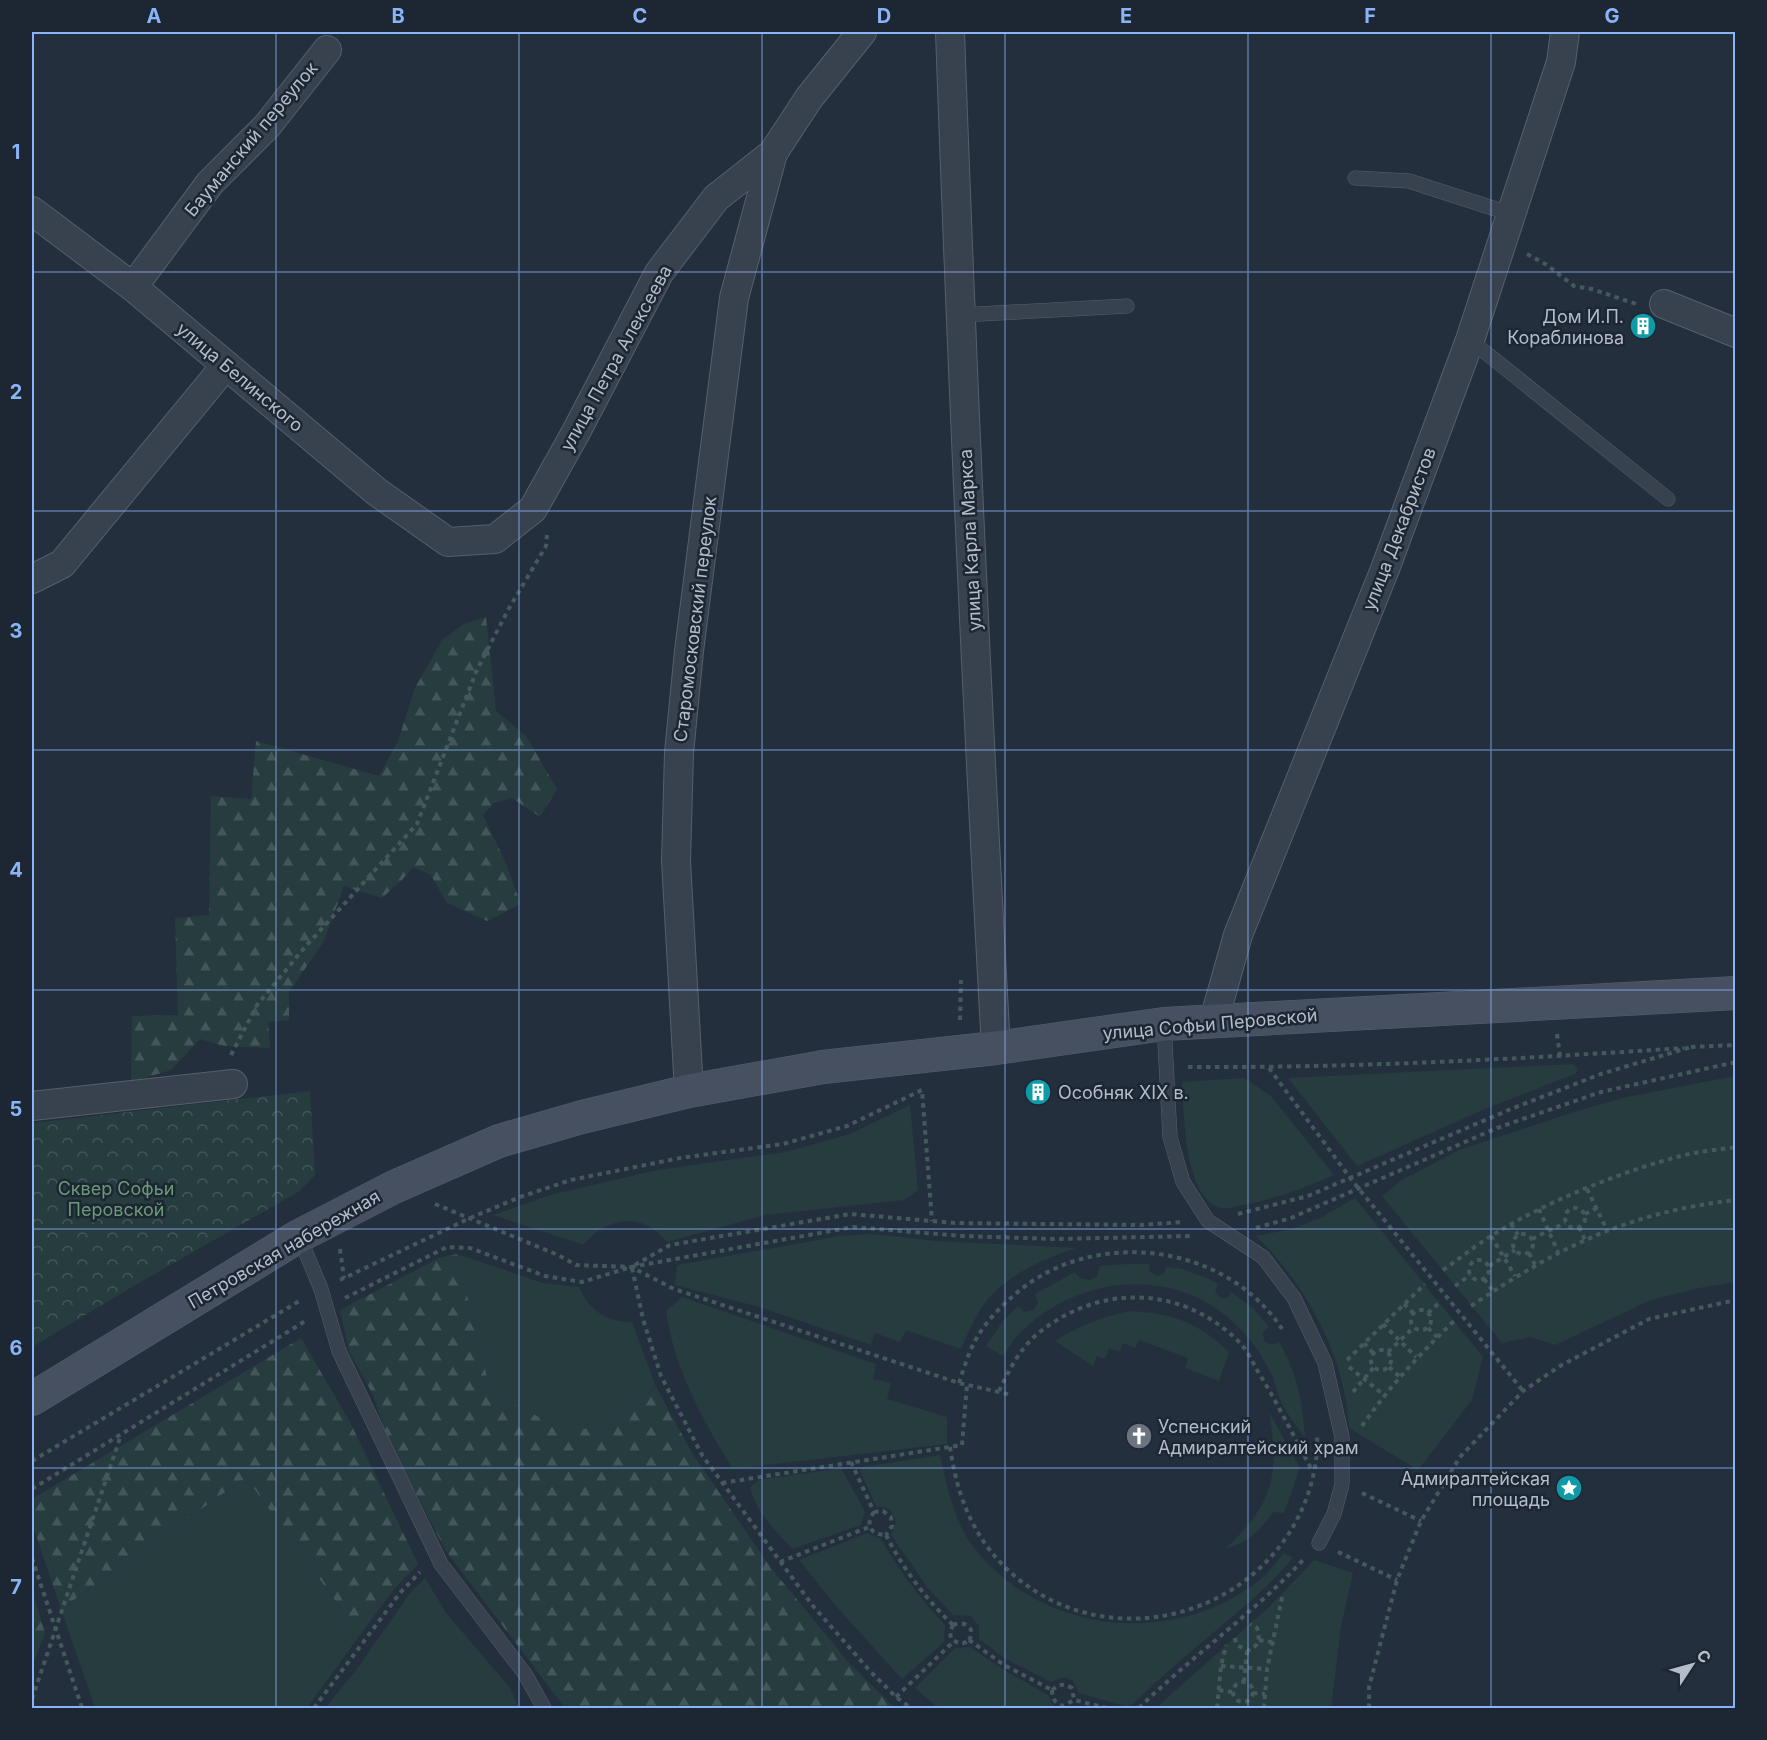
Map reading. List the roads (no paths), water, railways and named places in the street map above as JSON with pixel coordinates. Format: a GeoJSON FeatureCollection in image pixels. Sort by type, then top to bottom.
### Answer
{"type":"FeatureCollection","features":[{"type":"Feature","properties":{"kind":"main road","name":"улица Софьи Перовской"},"geometry":{"type":"LineString","coordinates":[[689,1091],[823,1067],[996,1048],[1164,1024],[1736,993]]}},
{"type":"Feature","properties":{"kind":"main road","name":"Петровская набережная"},"geometry":{"type":"LineString","coordinates":[[32,1399],[299,1236],[394,1187],[499,1141],[582,1117],[689,1091]]}},
{"type":"Feature","properties":{"kind":"street","name":"улица Петра Алексеева"},"geometry":{"type":"LineString","coordinates":[[448,542],[495,539],[533,509],[659,273],[716,198],[773,153],[809,98],[862,32]]}},
{"type":"Feature","properties":{"kind":"street","name":"улица Карла Маркса"},"geometry":{"type":"LineString","coordinates":[[950,32],[960,315],[996,1048]]}},
{"type":"Feature","properties":{"kind":"street","name":"улица Декабристов"},"geometry":{"type":"LineString","coordinates":[[1214,1020],[1238,935],[1385,569],[1470,340],[1561,62],[1565,32]]}},
{"type":"Feature","properties":{"kind":"street","name":"Бауманский переулок"},"geometry":{"type":"LineString","coordinates":[[133,287],[210,183],[267,126],[327,50]]}},
{"type":"Feature","properties":{"kind":"street","name":"Старомосковский переулок"},"geometry":{"type":"LineString","coordinates":[[689,1091],[676,861],[679,753],[689,651],[734,298],[773,153]]}},
{"type":"Feature","properties":{"kind":"street","name":"улица Белинского"},"geometry":{"type":"LineString","coordinates":[[32,211],[133,287],[377,492],[448,542]]}},
{"type":"Feature","properties":{"kind":"street"},"geometry":{"type":"LineString","coordinates":[[1664,304],[1736,333]]}},
{"type":"Feature","properties":{"kind":"street"},"geometry":{"type":"LineString","coordinates":[[32,579],[62,564],[226,365]]}},
{"type":"Feature","properties":{"kind":"street"},"geometry":{"type":"LineString","coordinates":[[32,1106],[233,1084]]}},
{"type":"Feature","properties":{"kind":"lane"},"geometry":{"type":"LineString","coordinates":[[1355,178],[1409,181],[1511,214]]}},
{"type":"Feature","properties":{"kind":"lane"},"geometry":{"type":"LineString","coordinates":[[960,315],[1127,306]]}},
{"type":"Feature","properties":{"kind":"lane"},"geometry":{"type":"LineString","coordinates":[[1470,340],[1668,499]]}},
{"type":"Feature","properties":{"kind":"lane"},"geometry":{"type":"LineString","coordinates":[[1164,1024],[1170,1137],[1183,1182],[1208,1221],[1263,1257],[1294,1298],[1325,1363],[1342,1437],[1342,1484],[1334,1514],[1318,1543]]}},
{"type":"Feature","properties":{"kind":"lane"},"geometry":{"type":"LineString","coordinates":[[299,1236],[321,1288],[339,1351],[436,1555],[525,1674],[544,1708]]}},
{"type":"Feature","properties":{"kind":"place","name":"Дом И.П. Кораблинова"},"geometry":{"type":"Point","coordinates":[1643,326]}},
{"type":"Feature","properties":{"kind":"place","name":"Особняк XIX в."},"geometry":{"type":"Point","coordinates":[1038,1092]}},
{"type":"Feature","properties":{"kind":"place","name":"Успенский Адмиралтейский храм"},"geometry":{"type":"Point","coordinates":[1139,1436]}},
{"type":"Feature","properties":{"kind":"place","name":"Адмиралтейская площадь"},"geometry":{"type":"Point","coordinates":[1569,1488]}},
{"type":"Feature","properties":{"kind":"park label","name":"Сквер Софьи Перовской"},"geometry":{"type":"Point","coordinates":[116,1198]}}]}
